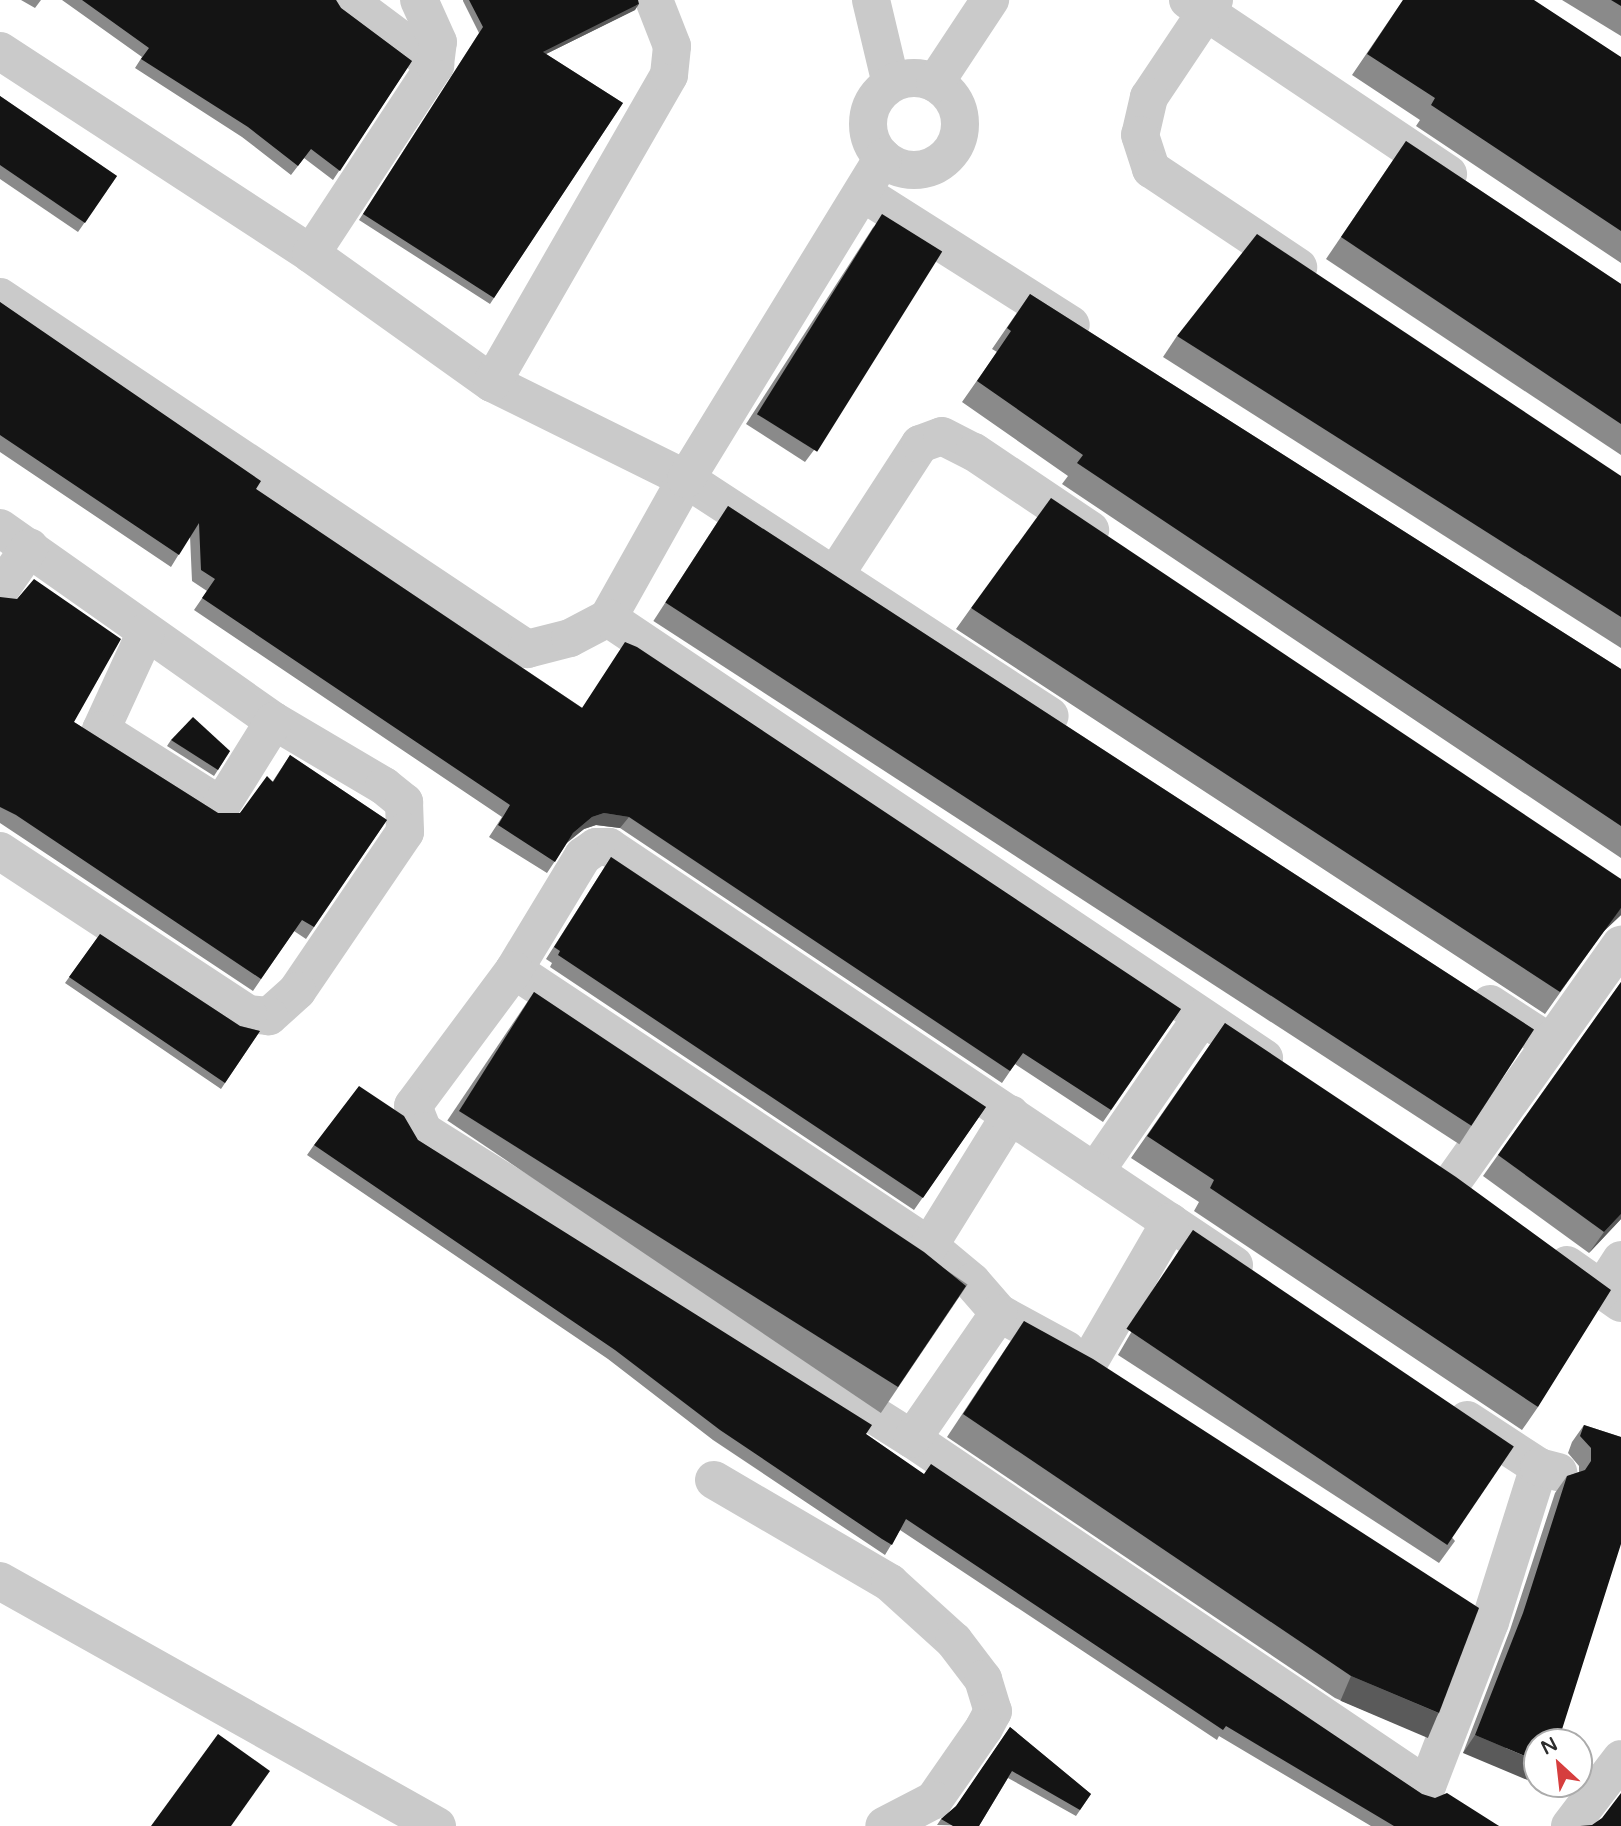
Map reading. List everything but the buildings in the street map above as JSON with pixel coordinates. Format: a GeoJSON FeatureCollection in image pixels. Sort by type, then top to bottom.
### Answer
{"type":"FeatureCollection","features":[{"type":"Feature","properties":{"kind":"street"},"geometry":{"type":"LineString","coordinates":[[348,0],[435,65]]}},
{"type":"Feature","properties":{"kind":"street"},"geometry":{"type":"LineString","coordinates":[[311,254],[435,65],[438,42],[419,0]]}},
{"type":"Feature","properties":{"kind":"street"},"geometry":{"type":"LineString","coordinates":[[492,383],[669,75],[672,46],[654,0]]}},
{"type":"Feature","properties":{"kind":"street"},"geometry":{"type":"LineString","coordinates":[[871,0],[891,84]]}},
{"type":"Feature","properties":{"kind":"street"},"geometry":{"type":"LineString","coordinates":[[935,83],[990,0]]}},
{"type":"Feature","properties":{"kind":"street"},"geometry":{"type":"LineString","coordinates":[[1323,283],[1151,169],[1140,135],[1150,97],[1202,4],[1483,197]]}},
{"type":"Feature","properties":{"kind":"street"},"geometry":{"type":"LineString","coordinates":[[0,51],[311,254],[492,383],[686,479],[1077,733]]}},
{"type":"Feature","properties":{"kind":"street"},"geometry":{"type":"LineString","coordinates":[[906,79],[935,83],[948,93],[958,113],[958,136],[952,150],[941,161],[919,169],[896,167],[874,148],[867,119],[872,105],[891,84],[906,79]]}},
{"type":"Feature","properties":{"kind":"street"},"geometry":{"type":"LineString","coordinates":[[0,297],[527,649],[570,638],[608,618],[686,479],[883,158]]}},
{"type":"Feature","properties":{"kind":"street"},"geometry":{"type":"LineString","coordinates":[[863,193],[1096,341]]}},
{"type":"Feature","properties":{"kind":"street"},"geometry":{"type":"LineString","coordinates":[[835,575],[920,444],[942,436],[974,452],[1124,552]]}},
{"type":"Feature","properties":{"kind":"street"},"geometry":{"type":"LineString","coordinates":[[0,590],[15,538],[274,722],[404,802],[405,832],[297,991],[269,1016],[248,1014],[0,851]]}},
{"type":"Feature","properties":{"kind":"street"},"geometry":{"type":"LineString","coordinates":[[608,618],[1293,1077]]}},
{"type":"Feature","properties":{"kind":"street"},"geometry":{"type":"LineString","coordinates":[[146,632],[101,730],[221,806],[274,722]]}},
{"type":"Feature","properties":{"kind":"street"},"geometry":{"type":"LineString","coordinates":[[1262,1284],[1012,1114],[609,847],[596,847],[583,856],[514,970],[413,1106],[423,1131],[912,1439],[1427,1786],[1548,1469],[1435,1398]]}},
{"type":"Feature","properties":{"kind":"street"},"geometry":{"type":"LineString","coordinates":[[1453,1181],[1549,1043],[1616,966]]}},
{"type":"Feature","properties":{"kind":"street"},"geometry":{"type":"LineString","coordinates":[[514,970],[929,1246],[972,1282],[999,1313],[1123,1384]]}},
{"type":"Feature","properties":{"kind":"street"},"geometry":{"type":"LineString","coordinates":[[1457,982],[1549,1043]]}},
{"type":"Feature","properties":{"kind":"street"},"geometry":{"type":"LineString","coordinates":[[1095,1172],[1202,1017]]}},
{"type":"Feature","properties":{"kind":"street"},"geometry":{"type":"LineString","coordinates":[[929,1246],[1012,1114]]}},
{"type":"Feature","properties":{"kind":"street"},"geometry":{"type":"LineString","coordinates":[[1419,1158],[1485,1204]]}},
{"type":"Feature","properties":{"kind":"street"},"geometry":{"type":"LineString","coordinates":[[1088,1362],[1170,1222]]}},
{"type":"Feature","properties":{"kind":"street"},"geometry":{"type":"LineString","coordinates":[[1538,1244],[1614,1284]]}},
{"type":"Feature","properties":{"kind":"street"},"geometry":{"type":"LineString","coordinates":[[912,1439],[999,1313]]}},
{"type":"Feature","properties":{"kind":"street"},"geometry":{"type":"LineString","coordinates":[[714,1480],[890,1583],[954,1641],[983,1679],[993,1711],[984,1728],[934,1800],[884,1826]]}},
{"type":"Feature","properties":{"kind":"street"},"geometry":{"type":"LineString","coordinates":[[0,1581],[437,1826]]}},
{"type":"Feature","properties":{"kind":"street"},"geometry":{"type":"LineString","coordinates":[[1455,1600],[1490,1622]]}},
{"type":"Feature","properties":{"kind":"street"},"geometry":{"type":"LineString","coordinates":[[1570,1826],[1621,1759]]}}]}
